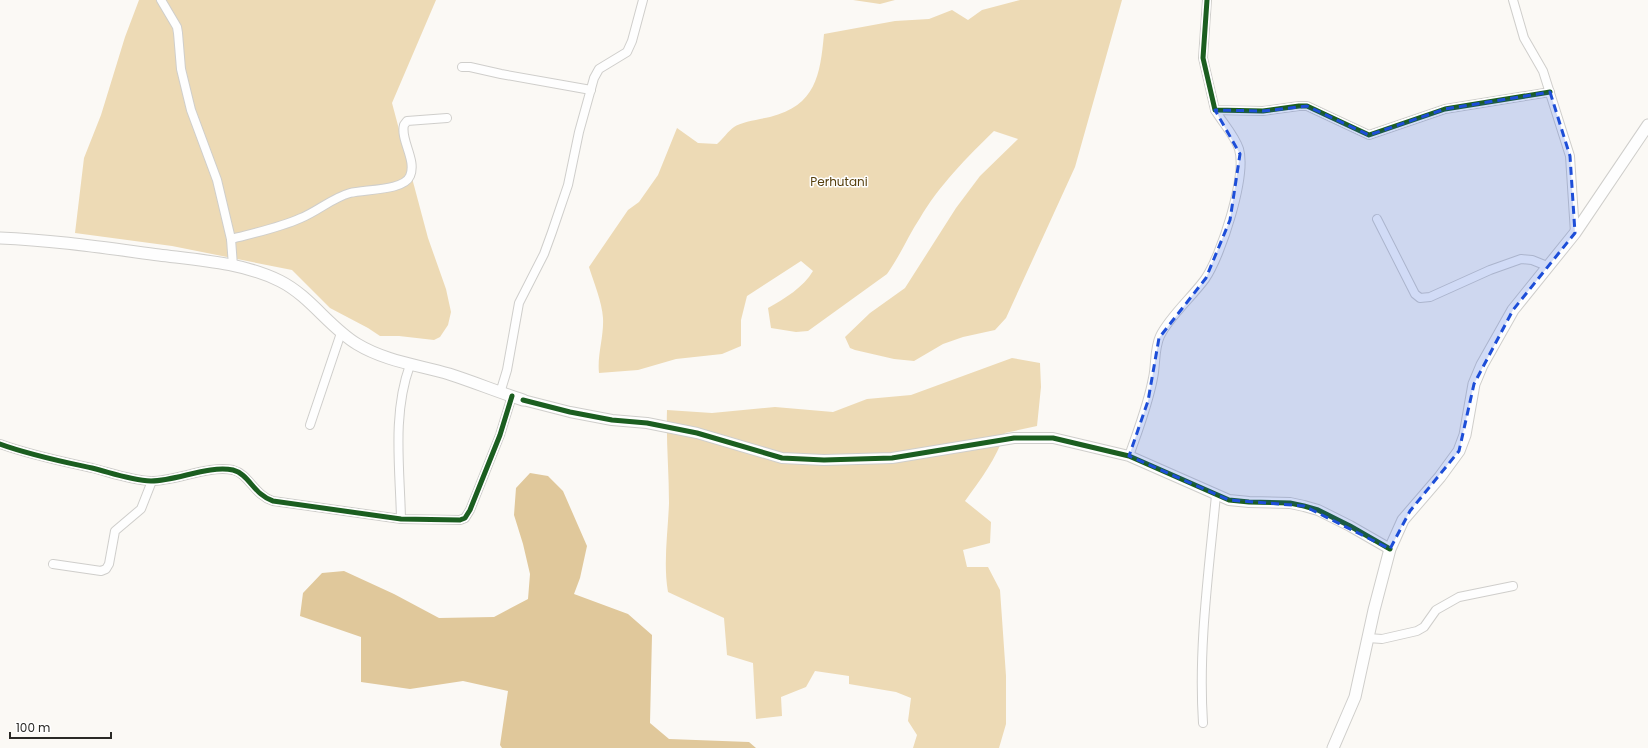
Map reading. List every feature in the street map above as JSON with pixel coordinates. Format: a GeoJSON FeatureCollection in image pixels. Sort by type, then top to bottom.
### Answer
{"type":"FeatureCollection","features":[{"type":"Feature","properties":{"kind":"main road"},"geometry":{"type":"LineString","coordinates":[[1333,748],[1355,698],[1390,549],[1406,515],[1440,477],[1459,451],[1468,424],[1471,396],[1482,365],[1512,310],[1575,233],[1648,125]]}},
{"type":"Feature","properties":{"kind":"main road"},"geometry":{"type":"LineString","coordinates":[[0,238],[74,244],[233,266],[280,281],[296,291],[341,333],[362,347],[410,366],[452,375],[523,400]]}},
{"type":"Feature","properties":{"kind":"street"},"geometry":{"type":"LineString","coordinates":[[161,0],[176,26],[179,39],[181,69],[191,110],[217,180],[231,239],[233,266]]}},
{"type":"Feature","properties":{"kind":"street"},"geometry":{"type":"LineString","coordinates":[[500,393],[507,370],[519,303],[544,254],[568,184],[579,132],[594,78],[599,69],[627,52],[632,41],[643,0]]}},
{"type":"Feature","properties":{"kind":"street"},"geometry":{"type":"LineString","coordinates":[[1129,456],[1148,401],[1154,376],[1159,338],[1206,278],[1215,262],[1230,220],[1240,168],[1240,154],[1238,146],[1215,110],[1203,58],[1207,0]]}},
{"type":"Feature","properties":{"kind":"street"},"geometry":{"type":"LineString","coordinates":[[1514,0],[1524,38],[1543,71],[1570,156],[1575,233]]}},
{"type":"Feature","properties":{"kind":"street"},"geometry":{"type":"LineString","coordinates":[[462,67],[470,67],[591,90]]}},
{"type":"Feature","properties":{"kind":"street"},"geometry":{"type":"LineString","coordinates":[[1215,110],[1263,112],[1307,106],[1369,135],[1445,109],[1550,92]]}},
{"type":"Feature","properties":{"kind":"street"},"geometry":{"type":"LineString","coordinates":[[231,239],[300,219],[332,201],[351,193],[388,188],[406,181],[411,175],[411,168],[404,124],[407,121],[447,118]]}},
{"type":"Feature","properties":{"kind":"street"},"geometry":{"type":"LineString","coordinates":[[1377,219],[1415,294],[1420,298],[1430,297],[1444,292],[1490,270],[1517,260],[1527,259],[1547,266]]}},
{"type":"Feature","properties":{"kind":"street"},"geometry":{"type":"LineString","coordinates":[[310,426],[341,333]]}},
{"type":"Feature","properties":{"kind":"street"},"geometry":{"type":"LineString","coordinates":[[401,520],[399,432],[403,393],[410,366]]}},
{"type":"Feature","properties":{"kind":"street"},"geometry":{"type":"LineString","coordinates":[[0,444],[51,460],[94,469],[121,477],[152,481],[204,472],[231,470],[243,475],[262,496],[273,501],[401,520],[450,520],[465,518],[470,510],[500,435],[512,396]]}},
{"type":"Feature","properties":{"kind":"street"},"geometry":{"type":"LineString","coordinates":[[523,400],[570,412],[612,420],[646,423],[697,433],[782,458],[824,460],[892,458],[1030,437],[1053,438],[1129,456],[1216,495],[1239,502],[1290,503],[1318,510],[1390,549]]}},
{"type":"Feature","properties":{"kind":"street"},"geometry":{"type":"LineString","coordinates":[[53,564],[101,571],[106,569],[109,564],[115,530],[141,508],[152,481]]}},
{"type":"Feature","properties":{"kind":"street"},"geometry":{"type":"LineString","coordinates":[[1203,723],[1201,682],[1216,495]]}},
{"type":"Feature","properties":{"kind":"street"},"geometry":{"type":"LineString","coordinates":[[1368,638],[1382,639],[1417,632],[1424,627],[1436,610],[1459,597],[1512,586]]}},
{"type":"Feature","properties":{"kind":"highlighted area"},"geometry":{"type":"Polygon","coordinates":[[[1550,92],[1570,156],[1575,233],[1513,310],[1474,384],[1459,451],[1410,511],[1390,549],[1304,506],[1229,500],[1129,456],[1148,401],[1159,338],[1206,278],[1230,220],[1240,154],[1215,110],[1263,111],[1307,106],[1369,135],[1445,109],[1550,92]]]}},
{"type":"Feature","properties":{"kind":"green space"},"geometry":{"type":"Polygon","coordinates":[[[139,0],[436,0],[392,103],[428,238],[446,289],[451,312],[448,325],[440,337],[434,340],[399,336],[380,336],[330,308],[292,270],[172,246],[75,233],[84,158],[101,115],[125,37],[139,0]]]}},
{"type":"Feature","properties":{"kind":"green space"},"geometry":{"type":"Polygon","coordinates":[[[853,0],[895,0],[880,4],[853,0]]]}},
{"type":"Feature","properties":{"kind":"green space","name":"Perhutani"},"geometry":{"type":"Polygon","coordinates":[[[1020,0],[1122,0],[1075,167],[1006,318],[995,330],[963,337],[943,344],[914,361],[894,359],[855,350],[850,348],[845,337],[870,313],[905,288],[956,208],[980,176],[1018,139],[994,131],[944,183],[927,206],[887,274],[808,331],[796,332],[771,328],[768,308],[793,292],[809,277],[813,271],[801,261],[747,296],[741,320],[741,346],[722,354],[676,359],[638,370],[599,373],[603,318],[589,267],[628,210],[639,202],[658,175],[677,128],[698,143],[717,144],[737,125],[785,112],[797,105],[806,97],[813,87],[820,63],[824,34],[895,21],[929,19],[952,10],[968,20],[982,10],[1020,0]]]}},
{"type":"Feature","properties":{"kind":"green space"},"geometry":{"type":"Polygon","coordinates":[[[1012,358],[1040,363],[1041,387],[1037,426],[1005,433],[993,460],[965,501],[991,522],[990,543],[963,550],[967,567],[988,567],[1000,590],[1006,676],[1006,724],[999,748],[913,748],[917,735],[908,721],[911,698],[896,692],[849,684],[849,676],[815,671],[806,687],[781,697],[782,716],[756,719],[753,663],[727,655],[724,618],[668,592],[666,570],[669,503],[667,410],[712,413],[775,407],[833,412],[867,399],[911,395],[1012,358]]]}},
{"type":"Feature","properties":{"kind":"shaded area"},"geometry":{"type":"Polygon","coordinates":[[[530,473],[548,476],[563,491],[587,546],[580,578],[574,594],[628,614],[652,635],[650,723],[669,739],[749,742],[756,748],[502,748],[500,745],[508,691],[463,681],[410,689],[361,682],[361,637],[300,616],[303,593],[322,573],[344,571],[394,594],[439,618],[494,617],[528,599],[530,574],[514,515],[516,488],[530,473]]]}},
{"type":"Feature","properties":{"kind":"cycle path"},"geometry":{"type":"LineString","coordinates":[[1207,0],[1203,58],[1215,110],[1263,111],[1307,106],[1369,135],[1445,109],[1550,92]]}},
{"type":"Feature","properties":{"kind":"cycle path"},"geometry":{"type":"LineString","coordinates":[[0,444],[34,455],[136,479],[151,481],[171,479],[203,471],[223,469],[233,470],[239,472],[261,494],[273,501],[401,519],[460,520],[465,518],[470,510],[500,435],[512,396]]}},
{"type":"Feature","properties":{"kind":"cycle path"},"geometry":{"type":"LineString","coordinates":[[523,400],[570,412],[612,420],[647,423],[697,433],[782,458],[824,460],[892,458],[1014,438],[1053,438],[1129,456],[1229,500],[1290,503],[1318,510],[1390,549]]}}]}
